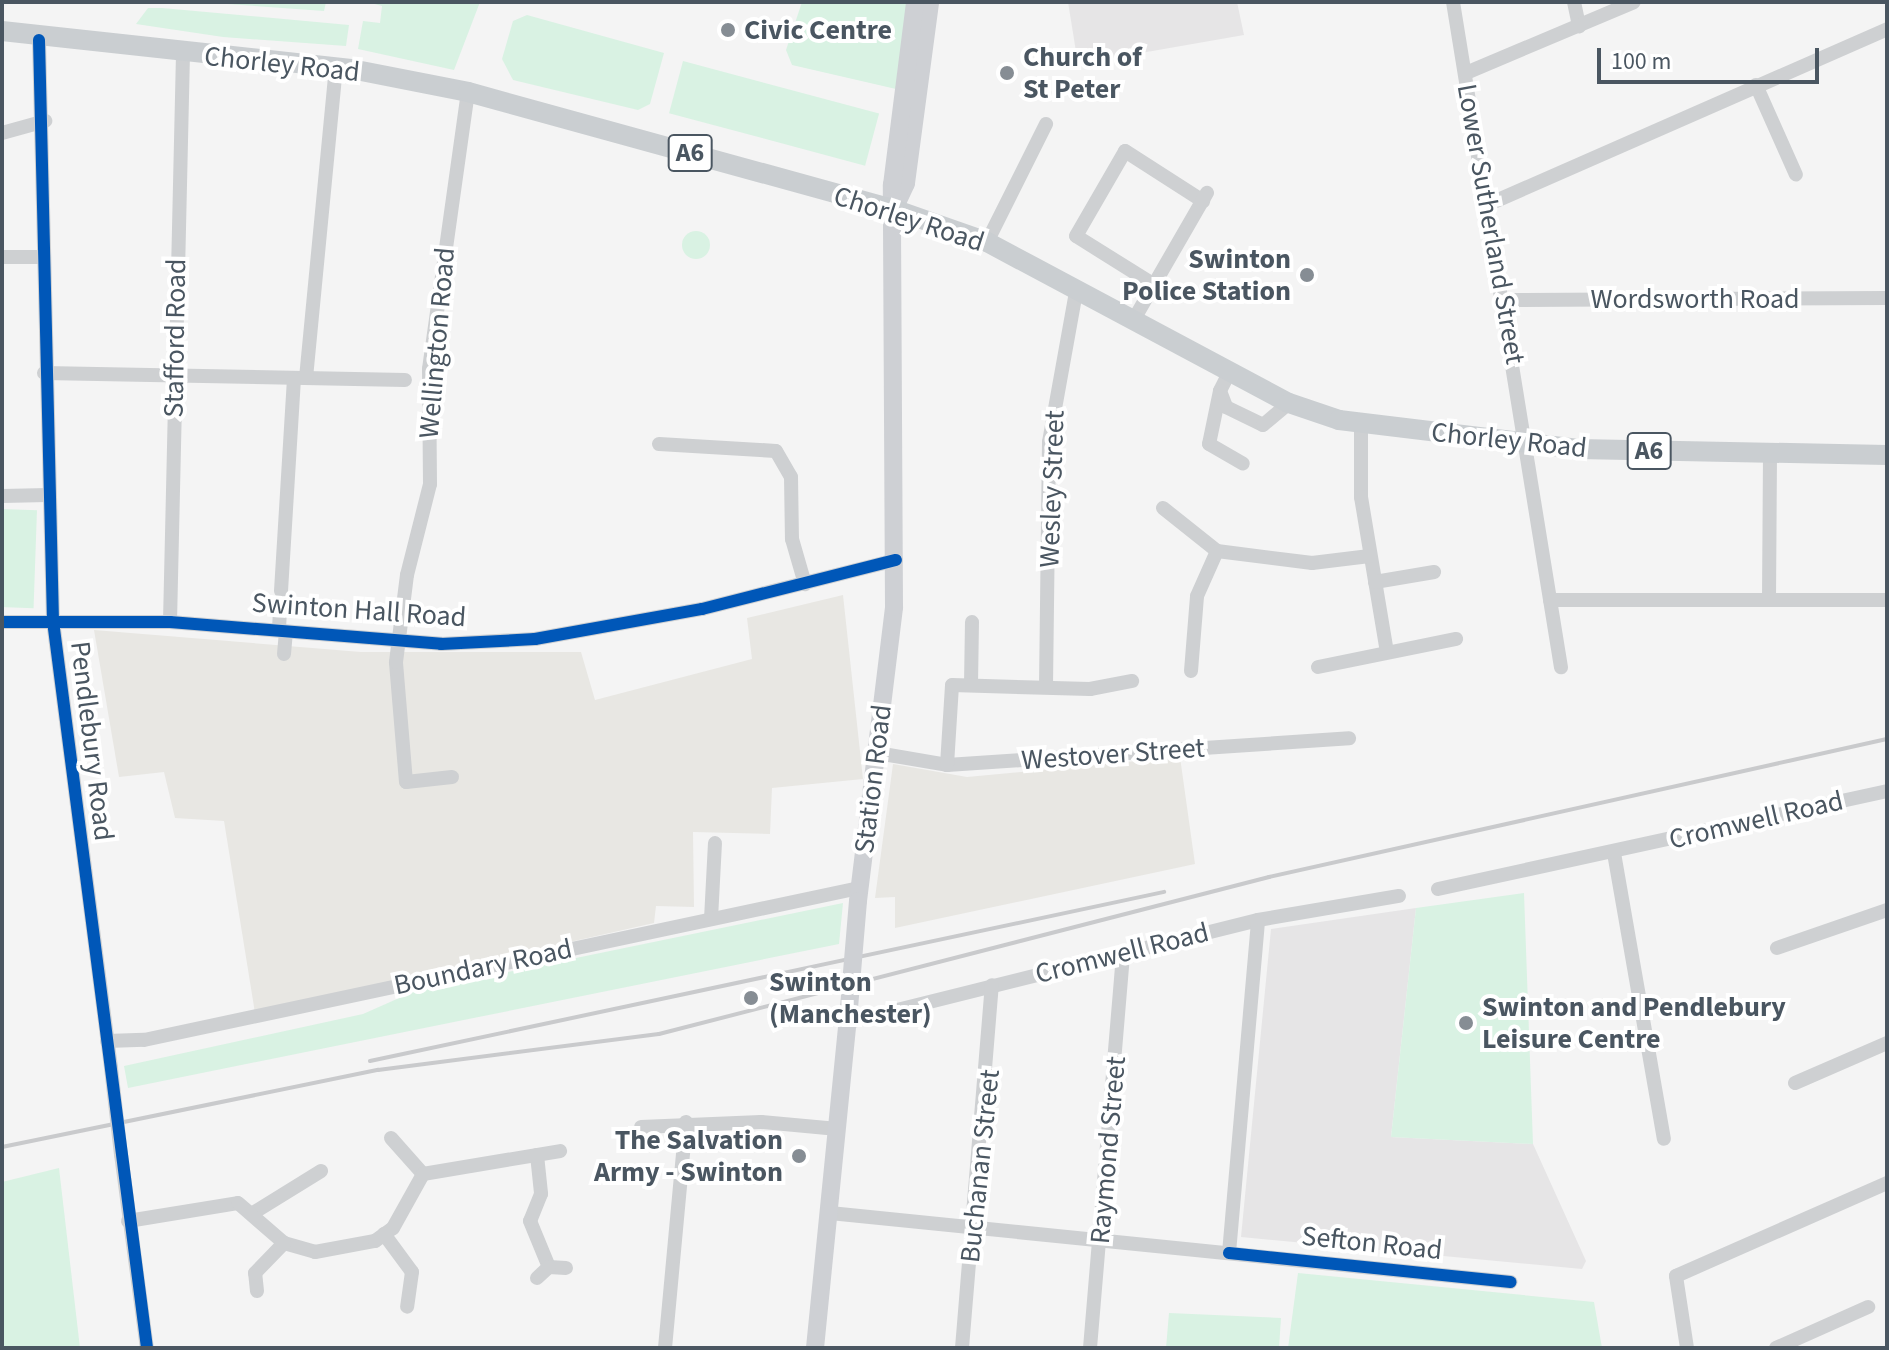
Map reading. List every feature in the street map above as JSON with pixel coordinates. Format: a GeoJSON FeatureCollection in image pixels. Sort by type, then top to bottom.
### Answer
{"type":"FeatureCollection","features":[{"type":"Feature","properties":{"kind":"main road","name":"Station Road"},"geometry":{"type":"LineString","coordinates":[[815,1348],[858,895],[877,753],[896,560],[893,209],[915,2]]}},
{"type":"Feature","properties":{"kind":"main road"},"geometry":{"type":"LineString","coordinates":[[893,209],[906,183],[930,2]]}},
{"type":"Feature","properties":{"kind":"main road","name":"Chorley Road"},"geometry":{"type":"LineString","coordinates":[[2,31],[39,40],[336,68],[468,92],[893,209],[987,242],[1133,321],[1224,382],[1361,424],[1528,446],[1887,455]]}},
{"type":"Feature","properties":{"kind":"street","name":"Lower Sutherland Street"},"geometry":{"type":"LineString","coordinates":[[1453,2],[1489,204],[1561,667]]}},
{"type":"Feature","properties":{"kind":"street"},"geometry":{"type":"LineString","coordinates":[[1574,2],[1579,26]]}},
{"type":"Feature","properties":{"kind":"street"},"geometry":{"type":"LineString","coordinates":[[1466,73],[1634,2]]}},
{"type":"Feature","properties":{"kind":"street"},"geometry":{"type":"LineString","coordinates":[[1489,204],[1887,29]]}},
{"type":"Feature","properties":{"kind":"street","name":"Pendlebury Road"},"geometry":{"type":"LineString","coordinates":[[39,40],[45,121],[42,257],[53,621],[128,1221],[147,1348]]}},
{"type":"Feature","properties":{"kind":"street","name":"Stafford Road"},"geometry":{"type":"LineString","coordinates":[[170,622],[183,54]]}},
{"type":"Feature","properties":{"kind":"street"},"geometry":{"type":"LineString","coordinates":[[281,591],[300,378],[336,68]]}},
{"type":"Feature","properties":{"kind":"street"},"geometry":{"type":"LineString","coordinates":[[1756,85],[1796,175]]}},
{"type":"Feature","properties":{"kind":"street","name":"Wellington Road"},"geometry":{"type":"LineString","coordinates":[[452,777],[406,782],[401,639],[407,575],[430,484],[429,369],[468,92]]}},
{"type":"Feature","properties":{"kind":"street"},"geometry":{"type":"LineString","coordinates":[[2,133],[45,121]]}},
{"type":"Feature","properties":{"kind":"street"},"geometry":{"type":"LineString","coordinates":[[987,242],[1046,124]]}},
{"type":"Feature","properties":{"kind":"street"},"geometry":{"type":"LineString","coordinates":[[1133,321],[1156,286],[1205,197],[1125,151],[1076,236],[1156,286]]}},
{"type":"Feature","properties":{"kind":"street"},"geometry":{"type":"LineString","coordinates":[[2,257],[42,257]]}},
{"type":"Feature","properties":{"kind":"street","name":"Wesley Street"},"geometry":{"type":"LineString","coordinates":[[1046,687],[1049,442],[1076,292]]}},
{"type":"Feature","properties":{"kind":"street","name":"Wordsworth Road"},"geometry":{"type":"LineString","coordinates":[[1504,300],[1887,298]]}},
{"type":"Feature","properties":{"kind":"street"},"geometry":{"type":"LineString","coordinates":[[44,373],[405,380]]}},
{"type":"Feature","properties":{"kind":"street"},"geometry":{"type":"LineString","coordinates":[[1224,382],[1226,407],[1263,425],[1289,403]]}},
{"type":"Feature","properties":{"kind":"street"},"geometry":{"type":"LineString","coordinates":[[1224,382],[1209,444],[1243,464]]}},
{"type":"Feature","properties":{"kind":"street"},"geometry":{"type":"LineString","coordinates":[[1361,424],[1370,556],[1387,652]]}},
{"type":"Feature","properties":{"kind":"street"},"geometry":{"type":"LineString","coordinates":[[659,444],[776,451],[791,477],[792,539],[805,584]]}},
{"type":"Feature","properties":{"kind":"street"},"geometry":{"type":"LineString","coordinates":[[1769,599],[1770,453]]}},
{"type":"Feature","properties":{"kind":"street"},"geometry":{"type":"LineString","coordinates":[[2,496],[48,495]]}},
{"type":"Feature","properties":{"kind":"street"},"geometry":{"type":"LineString","coordinates":[[1163,508],[1217,551],[1312,563],[1370,556]]}},
{"type":"Feature","properties":{"kind":"street"},"geometry":{"type":"LineString","coordinates":[[1191,671],[1197,596],[1217,551]]}},
{"type":"Feature","properties":{"kind":"street","name":"Swinton Hall Road"},"geometry":{"type":"LineString","coordinates":[[2,622],[170,622],[401,639],[535,639],[805,584],[896,560]]}},
{"type":"Feature","properties":{"kind":"street"},"geometry":{"type":"LineString","coordinates":[[1375,582],[1434,572]]}},
{"type":"Feature","properties":{"kind":"street"},"geometry":{"type":"LineString","coordinates":[[1550,600],[1887,600]]}},
{"type":"Feature","properties":{"kind":"street"},"geometry":{"type":"LineString","coordinates":[[280,610],[284,654]]}},
{"type":"Feature","properties":{"kind":"street"},"geometry":{"type":"LineString","coordinates":[[971,685],[972,622]]}},
{"type":"Feature","properties":{"kind":"street"},"geometry":{"type":"LineString","coordinates":[[1318,667],[1456,639]]}},
{"type":"Feature","properties":{"kind":"street"},"geometry":{"type":"LineString","coordinates":[[947,765],[952,685],[1046,687],[1132,681]]}},
{"type":"Feature","properties":{"kind":"street","name":"Westover Street"},"geometry":{"type":"LineString","coordinates":[[877,753],[947,765],[1349,738]]}},
{"type":"Feature","properties":{"kind":"street","name":"Cromwell Road"},"geometry":{"type":"LineString","coordinates":[[1438,889],[1887,791]]}},
{"type":"Feature","properties":{"kind":"street"},"geometry":{"type":"LineString","coordinates":[[711,919],[715,843]]}},
{"type":"Feature","properties":{"kind":"street"},"geometry":{"type":"LineString","coordinates":[[1614,853],[1664,1139]]}},
{"type":"Feature","properties":{"kind":"street","name":"Boundary Road"},"geometry":{"type":"LineString","coordinates":[[107,1041],[144,1040],[711,919],[858,895]]}},
{"type":"Feature","properties":{"kind":"street","name":"Cromwell Road"},"geometry":{"type":"LineString","coordinates":[[849,1015],[992,985],[1258,920],[1399,896]]}},
{"type":"Feature","properties":{"kind":"street"},"geometry":{"type":"LineString","coordinates":[[1777,948],[1887,910]]}},
{"type":"Feature","properties":{"kind":"street"},"geometry":{"type":"LineString","coordinates":[[1229,1253],[1258,920]]}},
{"type":"Feature","properties":{"kind":"street","name":"Raymond Street"},"geometry":{"type":"LineString","coordinates":[[1090,1348],[1123,952]]}},
{"type":"Feature","properties":{"kind":"street","name":"Buchanan Street"},"geometry":{"type":"LineString","coordinates":[[962,1348],[992,985]]}},
{"type":"Feature","properties":{"kind":"street"},"geometry":{"type":"LineString","coordinates":[[1795,1083],[1887,1043]]}},
{"type":"Feature","properties":{"kind":"street"},"geometry":{"type":"LineString","coordinates":[[641,1127],[686,1122],[838,1129]]}},
{"type":"Feature","properties":{"kind":"street"},"geometry":{"type":"LineString","coordinates":[[665,1348],[686,1122]]}},
{"type":"Feature","properties":{"kind":"street"},"geometry":{"type":"LineString","coordinates":[[391,1138],[423,1174]]}},
{"type":"Feature","properties":{"kind":"street"},"geometry":{"type":"LineString","coordinates":[[128,1221],[238,1203],[284,1243],[315,1252],[384,1234],[423,1174],[560,1151]]}},
{"type":"Feature","properties":{"kind":"street"},"geometry":{"type":"LineString","coordinates":[[537,1155],[541,1194],[530,1221],[549,1267]]}},
{"type":"Feature","properties":{"kind":"street"},"geometry":{"type":"LineString","coordinates":[[253,1213],[321,1171]]}},
{"type":"Feature","properties":{"kind":"street"},"geometry":{"type":"LineString","coordinates":[[1687,1348],[1676,1276],[1887,1183]]}},
{"type":"Feature","properties":{"kind":"street","name":"Sefton Road"},"geometry":{"type":"LineString","coordinates":[[830,1213],[1511,1282]]}},
{"type":"Feature","properties":{"kind":"street"},"geometry":{"type":"LineString","coordinates":[[384,1234],[412,1272],[407,1307]]}},
{"type":"Feature","properties":{"kind":"street"},"geometry":{"type":"LineString","coordinates":[[257,1291],[255,1273],[284,1243]]}},
{"type":"Feature","properties":{"kind":"street"},"geometry":{"type":"LineString","coordinates":[[537,1278],[549,1267],[566,1268]]}},
{"type":"Feature","properties":{"kind":"street"},"geometry":{"type":"LineString","coordinates":[[1776,1348],[1868,1307]]}},
{"type":"Feature","properties":{"kind":"shaded area"},"geometry":{"type":"Polygon","coordinates":[[[1068,2],[1237,2],[1244,35],[1078,64],[1068,2]]]}},
{"type":"Feature","properties":{"kind":"shaded area"},"geometry":{"type":"Polygon","coordinates":[[[843,595],[863,779],[772,788],[770,834],[693,832],[694,907],[656,906],[654,923],[255,1013],[224,821],[175,818],[164,772],[119,777],[94,630],[361,652],[581,652],[595,700],[752,659],[747,618],[843,595]]]}},
{"type":"Feature","properties":{"kind":"shaded area"},"geometry":{"type":"Polygon","coordinates":[[[1180,757],[1195,864],[895,928],[895,897],[875,898],[893,764],[967,777],[1180,757]]]}},
{"type":"Feature","properties":{"kind":"shaded area"},"geometry":{"type":"Polygon","coordinates":[[[1416,908],[1391,1137],[1533,1144],[1586,1261],[1582,1269],[1241,1237],[1271,929],[1416,908]]]}},
{"type":"Feature","properties":{"kind":"green space"},"geometry":{"type":"Polygon","coordinates":[[[199,2],[326,2],[324,11],[199,2]]]}},
{"type":"Feature","properties":{"kind":"green space"},"geometry":{"type":"Polygon","coordinates":[[[367,2],[480,2],[454,70],[358,49],[363,21],[380,23],[382,6],[367,2]]]}},
{"type":"Feature","properties":{"kind":"green space"},"geometry":{"type":"Polygon","coordinates":[[[802,2],[909,4],[896,89],[792,65],[786,50],[802,2]]]}},
{"type":"Feature","properties":{"kind":"green space"},"geometry":{"type":"Polygon","coordinates":[[[148,8],[349,25],[346,46],[223,37],[136,24],[148,8]]]}},
{"type":"Feature","properties":{"kind":"green space"},"geometry":{"type":"Polygon","coordinates":[[[527,15],[664,53],[650,104],[638,110],[513,80],[502,59],[513,21],[527,15]]]}},
{"type":"Feature","properties":{"kind":"green space"},"geometry":{"type":"Polygon","coordinates":[[[683,61],[879,114],[865,166],[669,113],[683,61]]]}},
{"type":"Feature","properties":{"kind":"green space"},"geometry":{"type":"Polygon","coordinates":[[[696,231],[706,235],[710,245],[706,255],[696,259],[686,255],[682,245],[686,235],[696,231]]]}},
{"type":"Feature","properties":{"kind":"green space"},"geometry":{"type":"Polygon","coordinates":[[[2,509],[37,510],[34,608],[2,607],[2,509]]]}},
{"type":"Feature","properties":{"kind":"green space","name":"Swinton and Pendlebury Leisure Centre"},"geometry":{"type":"Polygon","coordinates":[[[1524,893],[1533,1144],[1391,1137],[1416,908],[1524,893]]]}},
{"type":"Feature","properties":{"kind":"green space"},"geometry":{"type":"Polygon","coordinates":[[[843,903],[839,944],[128,1088],[124,1066],[363,1014],[415,991],[843,903]]]}},
{"type":"Feature","properties":{"kind":"green space"},"geometry":{"type":"Polygon","coordinates":[[[59,1168],[80,1348],[2,1348],[2,1182],[59,1168]]]}},
{"type":"Feature","properties":{"kind":"green space"},"geometry":{"type":"Polygon","coordinates":[[[1298,1273],[1594,1302],[1602,1348],[1288,1348],[1298,1273]]]}},
{"type":"Feature","properties":{"kind":"green space"},"geometry":{"type":"Polygon","coordinates":[[[1169,1313],[1281,1318],[1279,1348],[1166,1348],[1169,1313]]]}},
{"type":"Feature","properties":{"kind":"railway"},"geometry":{"type":"LineString","coordinates":[[2,1147],[378,1070],[659,1034],[1269,877],[1887,739]]}},
{"type":"Feature","properties":{"kind":"railway"},"geometry":{"type":"LineString","coordinates":[[370,1061],[1164,892]]}},
{"type":"Feature","properties":{"kind":"cycle path"},"geometry":{"type":"LineString","coordinates":[[39,40],[53,621],[147,1348]]}},
{"type":"Feature","properties":{"kind":"cycle path"},"geometry":{"type":"LineString","coordinates":[[2,622],[170,622],[441,644],[535,639],[702,609],[896,560]]}},
{"type":"Feature","properties":{"kind":"cycle path"},"geometry":{"type":"LineString","coordinates":[[1229,1253],[1511,1282]]}},
{"type":"Feature","properties":{"kind":"place","name":"Civic Centre"},"geometry":{"type":"Point","coordinates":[728,30]}},
{"type":"Feature","properties":{"kind":"place","name":"Church of St Peter"},"geometry":{"type":"Point","coordinates":[1007,73]}},
{"type":"Feature","properties":{"kind":"place","name":"Swinton Police Station"},"geometry":{"type":"Point","coordinates":[1307,275]}},
{"type":"Feature","properties":{"kind":"place","name":"Swinton (Manchester)"},"geometry":{"type":"Point","coordinates":[751,998]}},
{"type":"Feature","properties":{"kind":"place","name":"Swinton and Pendlebury Leisure Centre"},"geometry":{"type":"Point","coordinates":[1466,1023]}},
{"type":"Feature","properties":{"kind":"place","name":"The Salvation Army - Swinton"},"geometry":{"type":"Point","coordinates":[799,1156]}}]}
